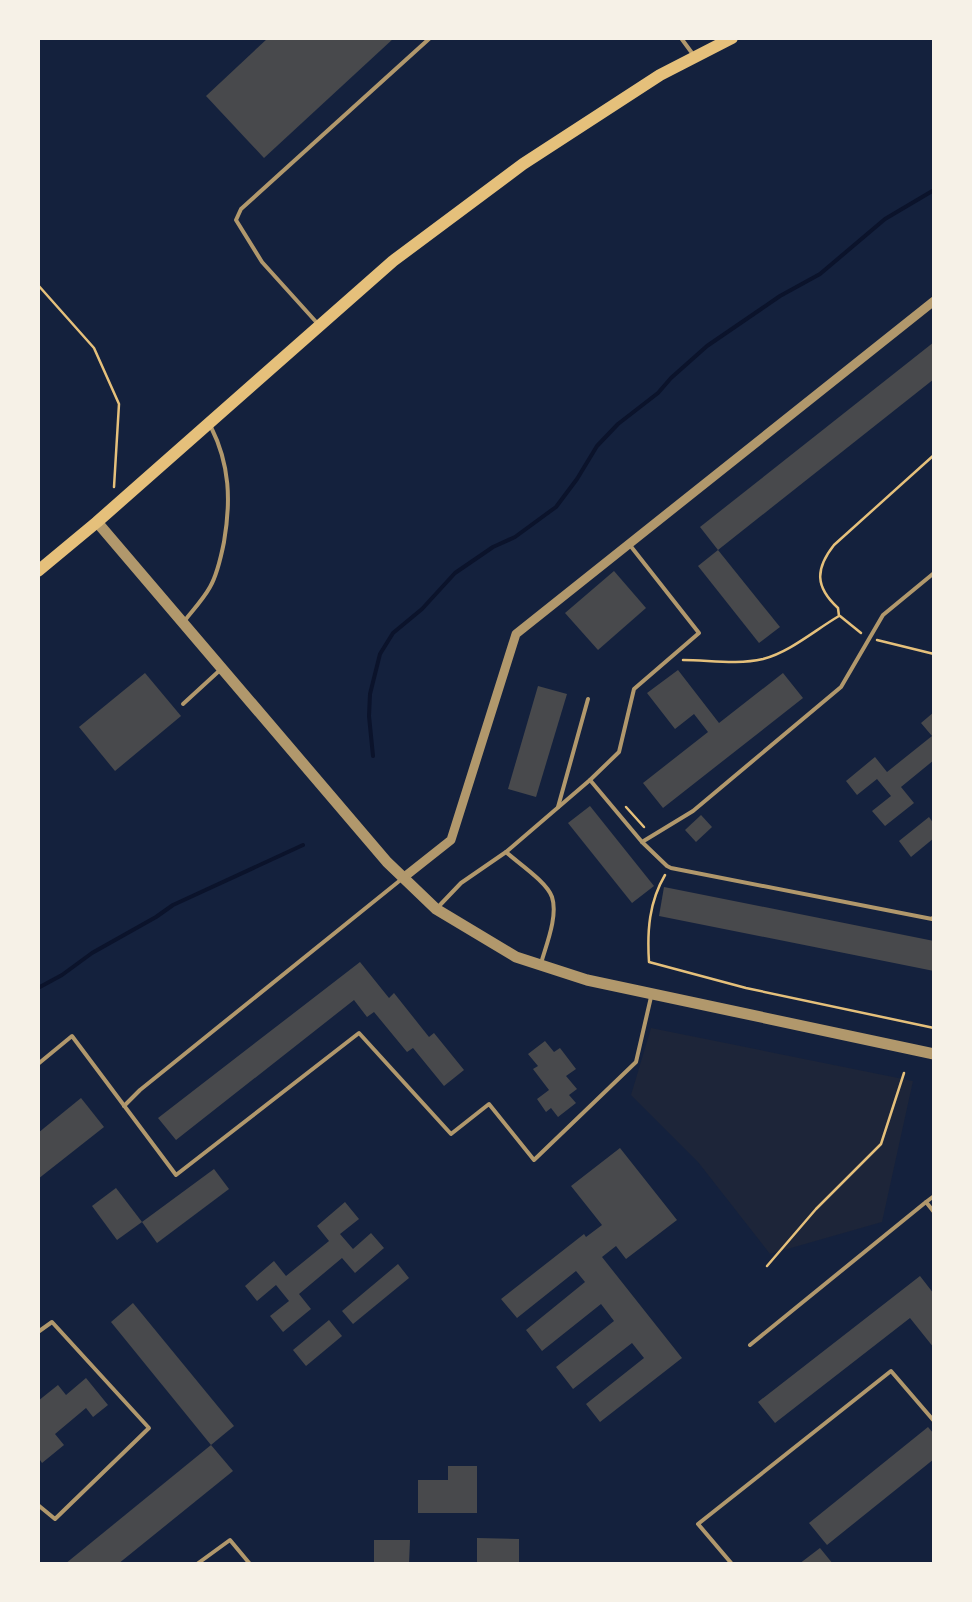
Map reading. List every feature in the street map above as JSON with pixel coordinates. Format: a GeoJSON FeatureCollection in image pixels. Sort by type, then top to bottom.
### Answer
{"type":"FeatureCollection","features":[{"type":"Feature","properties":{"kind":"main road"},"geometry":{"type":"LineString","coordinates":[[38,572],[393,261],[523,164],[660,74],[732,38]]}},
{"type":"Feature","properties":{"kind":"street"},"geometry":{"type":"LineString","coordinates":[[403,878],[451,840],[516,634],[934,301]]}},
{"type":"Feature","properties":{"kind":"street"},"geometry":{"type":"LineString","coordinates":[[98,522],[403,878],[436,909],[516,957],[587,980],[934,1054]]}},
{"type":"Feature","properties":{"kind":"lane"},"geometry":{"type":"LineString","coordinates":[[319,326],[262,262],[236,220],[240,209],[430,38]]}},
{"type":"Feature","properties":{"kind":"lane"},"geometry":{"type":"LineString","coordinates":[[681,38],[694,57]]}},
{"type":"Feature","properties":{"kind":"lane"},"geometry":{"type":"LineString","coordinates":[[183,622],[211,586],[229,513],[224,461],[209,424]]}},
{"type":"Feature","properties":{"kind":"lane"},"geometry":{"type":"LineString","coordinates":[[436,909],[461,883],[506,852],[619,752],[634,688],[699,633],[628,544]]}},
{"type":"Feature","properties":{"kind":"lane"},"geometry":{"type":"LineString","coordinates":[[642,842],[694,811],[841,687],[883,615],[934,573]]}},
{"type":"Feature","properties":{"kind":"lane"},"geometry":{"type":"LineString","coordinates":[[183,704],[222,668]]}},
{"type":"Feature","properties":{"kind":"lane"},"geometry":{"type":"LineString","coordinates":[[558,807],[588,700]]}},
{"type":"Feature","properties":{"kind":"lane"},"geometry":{"type":"LineString","coordinates":[[590,780],[667,866],[934,917]]}},
{"type":"Feature","properties":{"kind":"lane"},"geometry":{"type":"LineString","coordinates":[[506,852],[545,885],[552,897],[553,911],[540,965]]}},
{"type":"Feature","properties":{"kind":"lane"},"geometry":{"type":"LineString","coordinates":[[124,1106],[403,878]]}},
{"type":"Feature","properties":{"kind":"lane"},"geometry":{"type":"LineString","coordinates":[[38,1064],[72,1036],[176,1175],[360,1033],[451,1134],[489,1104],[534,1160],[636,1062],[652,994]]}},
{"type":"Feature","properties":{"kind":"lane"},"geometry":{"type":"LineString","coordinates":[[750,1345],[934,1196]]}},
{"type":"Feature","properties":{"kind":"lane"},"geometry":{"type":"LineString","coordinates":[[926,1202],[934,1212]]}},
{"type":"Feature","properties":{"kind":"lane"},"geometry":{"type":"LineString","coordinates":[[38,1332],[52,1322],[149,1428],[54,1520],[38,1505]]}},
{"type":"Feature","properties":{"kind":"lane"},"geometry":{"type":"LineString","coordinates":[[732,1564],[698,1524],[891,1371],[934,1421]]}},
{"type":"Feature","properties":{"kind":"lane"},"geometry":{"type":"LineString","coordinates":[[197,1564],[230,1540],[250,1564]]}},
{"type":"Feature","properties":{"kind":"path"},"geometry":{"type":"LineString","coordinates":[[38,285],[94,348],[119,404],[112,509]]}},
{"type":"Feature","properties":{"kind":"path"},"geometry":{"type":"LineString","coordinates":[[838,616],[869,638],[934,654]]}},
{"type":"Feature","properties":{"kind":"path"},"geometry":{"type":"LineString","coordinates":[[767,1266],[880,1144],[904,1073]]}},
{"type":"Feature","properties":{"kind":"shaded area"},"geometry":{"type":"Polygon","coordinates":[[[651,1028],[913,1081],[882,1222],[770,1254],[698,1162],[631,1095],[651,1028]]]}},
{"type":"Feature","properties":{"kind":"building"},"geometry":{"type":"Polygon","coordinates":[[[268,38],[394,38],[264,158],[206,96],[268,38]]]}},
{"type":"Feature","properties":{"kind":"building"},"geometry":{"type":"Polygon","coordinates":[[[934,342],[934,379],[718,550],[700,527],[934,342]]]}},
{"type":"Feature","properties":{"kind":"building"},"geometry":{"type":"Polygon","coordinates":[[[718,550],[780,627],[759,643],[698,566],[718,550]]]}},
{"type":"Feature","properties":{"kind":"building"},"geometry":{"type":"Polygon","coordinates":[[[614,571],[646,608],[598,650],[565,613],[614,571]]]}},
{"type":"Feature","properties":{"kind":"building"},"geometry":{"type":"Polygon","coordinates":[[[678,670],[719,723],[783,673],[803,698],[663,808],[643,783],[708,732],[694,714],[675,729],[647,693],[678,670]]]}},
{"type":"Feature","properties":{"kind":"building"},"geometry":{"type":"Polygon","coordinates":[[[145,673],[181,716],[115,771],[79,727],[145,673]]]}},
{"type":"Feature","properties":{"kind":"building"},"geometry":{"type":"Polygon","coordinates":[[[538,686],[567,694],[536,797],[508,789],[538,686]]]}},
{"type":"Feature","properties":{"kind":"building"},"geometry":{"type":"Polygon","coordinates":[[[934,712],[934,760],[901,787],[914,803],[885,826],[872,811],[891,796],[877,779],[857,795],[846,781],[875,757],[887,772],[932,736],[921,723],[934,712]]]}},
{"type":"Feature","properties":{"kind":"building"},"geometry":{"type":"Polygon","coordinates":[[[590,806],[654,886],[632,903],[568,823],[590,806]]]}},
{"type":"Feature","properties":{"kind":"building"},"geometry":{"type":"Polygon","coordinates":[[[701,815],[712,827],[696,842],[685,830],[701,815]]]}},
{"type":"Feature","properties":{"kind":"building"},"geometry":{"type":"Polygon","coordinates":[[[929,817],[934,824],[934,838],[911,857],[899,841],[929,817]]]}},
{"type":"Feature","properties":{"kind":"building"},"geometry":{"type":"Polygon","coordinates":[[[664,887],[934,941],[934,971],[659,916],[664,887]]]}},
{"type":"Feature","properties":{"kind":"building"},"geometry":{"type":"Polygon","coordinates":[[[360,962],[389,998],[394,993],[429,1037],[434,1033],[464,1070],[444,1086],[413,1048],[407,1052],[374,1012],[367,1017],[354,1000],[176,1140],[158,1118],[360,962]]]}},
{"type":"Feature","properties":{"kind":"building"},"geometry":{"type":"Polygon","coordinates":[[[545,1041],[554,1052],[560,1048],[576,1069],[566,1076],[577,1089],[569,1095],[576,1103],[558,1117],[551,1108],[546,1112],[537,1099],[549,1090],[533,1069],[538,1066],[528,1054],[545,1041]]]}},
{"type":"Feature","properties":{"kind":"building"},"geometry":{"type":"Polygon","coordinates":[[[81,1098],[104,1127],[38,1179],[38,1133],[81,1098]]]}},
{"type":"Feature","properties":{"kind":"building"},"geometry":{"type":"Polygon","coordinates":[[[620,1148],[677,1220],[626,1259],[616,1246],[602,1257],[682,1358],[600,1422],[586,1404],[644,1358],[632,1343],[573,1389],[556,1367],[614,1321],[601,1304],[542,1351],[526,1330],[585,1282],[576,1271],[517,1318],[501,1299],[584,1234],[586,1237],[602,1225],[571,1186],[620,1148]]]}},
{"type":"Feature","properties":{"kind":"building"},"geometry":{"type":"Polygon","coordinates":[[[214,1169],[229,1189],[157,1243],[142,1222],[214,1169]]]}},
{"type":"Feature","properties":{"kind":"building"},"geometry":{"type":"Polygon","coordinates":[[[116,1188],[142,1222],[117,1240],[92,1206],[116,1188]]]}},
{"type":"Feature","properties":{"kind":"building"},"geometry":{"type":"Polygon","coordinates":[[[345,1202],[359,1219],[340,1234],[353,1249],[371,1233],[384,1248],[355,1273],[342,1258],[299,1294],[311,1309],[283,1332],[270,1316],[289,1301],[276,1285],[257,1301],[245,1286],[274,1261],[286,1276],[329,1241],[317,1226],[345,1202]]]}},
{"type":"Feature","properties":{"kind":"building"},"geometry":{"type":"Polygon","coordinates":[[[398,1264],[409,1278],[353,1324],[342,1311],[398,1264]]]}},
{"type":"Feature","properties":{"kind":"building"},"geometry":{"type":"Polygon","coordinates":[[[920,1276],[934,1294],[934,1348],[910,1318],[775,1423],[758,1402],[920,1276]]]}},
{"type":"Feature","properties":{"kind":"building"},"geometry":{"type":"Polygon","coordinates":[[[133,1303],[234,1426],[211,1445],[111,1322],[133,1303]]]}},
{"type":"Feature","properties":{"kind":"building"},"geometry":{"type":"Polygon","coordinates":[[[329,1320],[342,1336],[306,1366],[293,1350],[329,1320]]]}},
{"type":"Feature","properties":{"kind":"building"},"geometry":{"type":"Polygon","coordinates":[[[86,1378],[108,1405],[93,1417],[86,1408],[55,1434],[64,1445],[42,1463],[38,1457],[38,1401],[58,1385],[66,1395],[86,1378]]]}},
{"type":"Feature","properties":{"kind":"building"},"geometry":{"type":"Polygon","coordinates":[[[928,1427],[934,1434],[934,1459],[827,1545],[809,1523],[928,1427]]]}},
{"type":"Feature","properties":{"kind":"building"},"geometry":{"type":"Polygon","coordinates":[[[211,1445],[233,1471],[118,1564],[65,1564],[211,1445]]]}},
{"type":"Feature","properties":{"kind":"building"},"geometry":{"type":"Polygon","coordinates":[[[448,1466],[477,1466],[477,1513],[418,1513],[418,1480],[448,1480],[448,1466]]]}},
{"type":"Feature","properties":{"kind":"building"},"geometry":{"type":"Polygon","coordinates":[[[477,1538],[519,1539],[519,1564],[477,1564],[477,1538]]]}},
{"type":"Feature","properties":{"kind":"building"},"geometry":{"type":"Polygon","coordinates":[[[374,1540],[410,1540],[409,1564],[374,1564],[374,1540]]]}},
{"type":"Feature","properties":{"kind":"building"},"geometry":{"type":"Polygon","coordinates":[[[820,1548],[833,1564],[799,1564],[820,1548]]]}},
{"type":"Feature","properties":{"kind":"waterway"},"geometry":{"type":"LineString","coordinates":[[373,756],[370,694],[380,654],[393,633],[455,573],[556,507],[597,446],[707,346],[820,274],[885,219],[934,190]]}},
{"type":"Feature","properties":{"kind":"waterway"},"geometry":{"type":"LineString","coordinates":[[38,988],[173,905],[303,845]]}}]}
